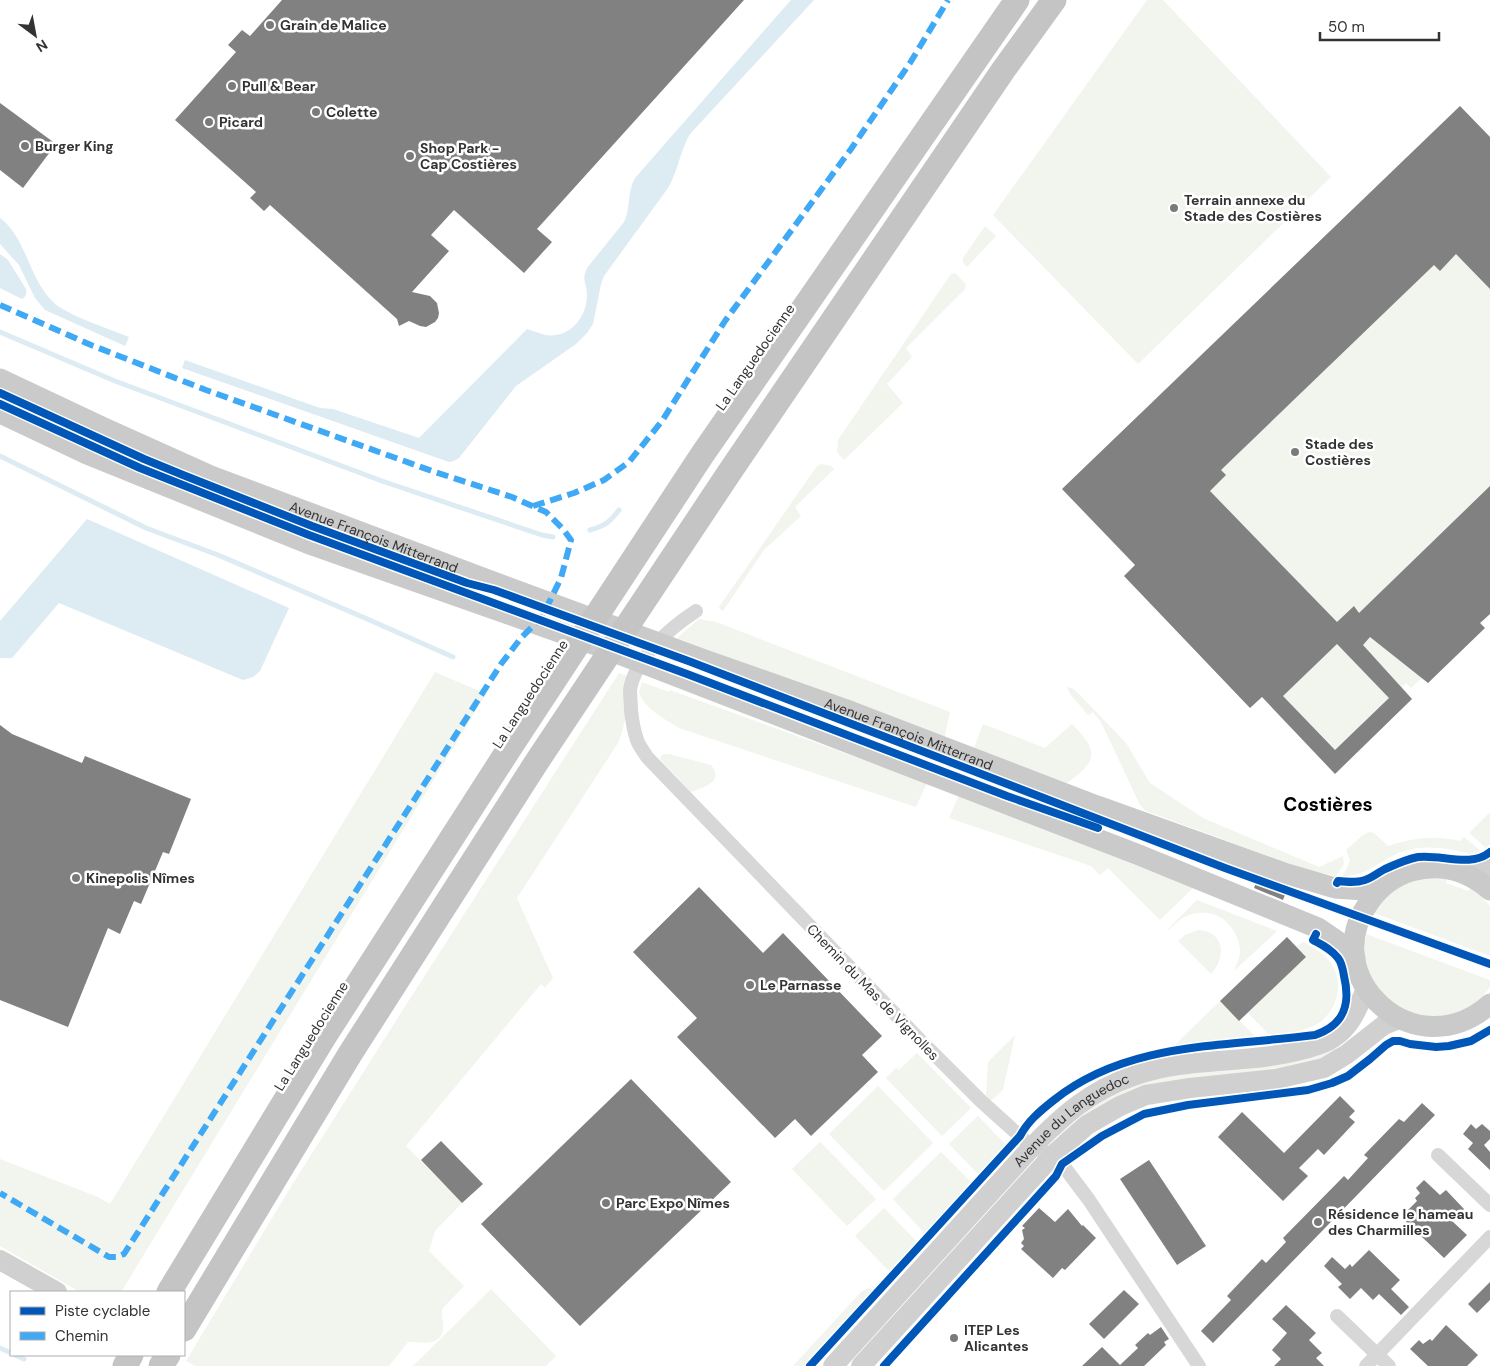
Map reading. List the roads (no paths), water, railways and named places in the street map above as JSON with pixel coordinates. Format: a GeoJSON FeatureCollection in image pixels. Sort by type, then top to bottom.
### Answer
{"type":"FeatureCollection","features":[{"type":"Feature","properties":{"kind":"highway","name":"La Languedocienne"},"geometry":{"type":"LineString","coordinates":[[170,1291],[324,1037],[509,749],[702,455],[1017,0]]}},
{"type":"Feature","properties":{"kind":"highway"},"geometry":{"type":"LineString","coordinates":[[185,1327],[350,1054],[536,763],[729,473],[1004,69],[1054,0]]}},
{"type":"Feature","properties":{"kind":"main road","name":"Avenue François Mitterrand"},"geometry":{"type":"LineString","coordinates":[[0,379],[211,476],[521,592],[852,712],[1097,806],[1284,873],[1335,888],[1378,891]]}},
{"type":"Feature","properties":{"kind":"main road","name":"Avenue François Mitterrand"},"geometry":{"type":"LineString","coordinates":[[0,413],[96,457],[307,543],[593,644],[1112,844],[1310,925],[1338,941],[1355,958]]}},
{"type":"Feature","properties":{"kind":"main road"},"geometry":{"type":"LineString","coordinates":[[1488,1007],[1468,1019],[1444,1026],[1418,1025],[1399,1019],[1377,1003],[1366,989],[1359,974],[1355,958],[1355,935],[1356,926],[1365,908],[1378,891],[1401,875],[1421,869],[1443,868],[1461,872],[1490,890]]}},
{"type":"Feature","properties":{"kind":"street","name":"Chemin du Mas de Vignolles"},"geometry":{"type":"LineString","coordinates":[[696,611],[668,631],[638,667],[633,680],[630,692],[632,719],[637,741],[647,757],[981,1101],[1032,1147],[1053,1155],[1062,1164],[1089,1200],[1199,1366]]}},
{"type":"Feature","properties":{"kind":"street"},"geometry":{"type":"LineString","coordinates":[[1469,876],[1490,869]]}},
{"type":"Feature","properties":{"kind":"street","name":"Avenue du Languedoc"},"geometry":{"type":"LineString","coordinates":[[833,1366],[1032,1147],[1072,1109],[1106,1088],[1133,1076],[1156,1069],[1184,1064],[1272,1056],[1323,1043],[1334,1038],[1349,1023],[1356,1013],[1366,989]]}},
{"type":"Feature","properties":{"kind":"street","name":"Avenue du Languedoc"},"geometry":{"type":"LineString","coordinates":[[861,1366],[1053,1155],[1087,1125],[1120,1106],[1146,1095],[1190,1088],[1276,1079],[1324,1068],[1347,1054],[1384,1026],[1399,1019]]}},
{"type":"Feature","properties":{"kind":"street"},"geometry":{"type":"LineString","coordinates":[[1438,1155],[1490,1206]]}},
{"type":"Feature","properties":{"kind":"street"},"geometry":{"type":"LineString","coordinates":[[1366,1366],[1490,1237]]}},
{"type":"Feature","properties":{"kind":"street"},"geometry":{"type":"LineString","coordinates":[[0,1260],[54,1291]]}},
{"type":"Feature","properties":{"kind":"street"},"geometry":{"type":"LineString","coordinates":[[1337,1316],[1389,1366]]}},
{"type":"Feature","properties":{"kind":"street"},"geometry":{"type":"LineString","coordinates":[[164,1356],[181,1366]]}},
{"type":"Feature","properties":{"kind":"waterway"},"geometry":{"type":"LineString","coordinates":[[0,332],[115,381],[382,481],[542,535],[553,537]]}},
{"type":"Feature","properties":{"kind":"waterway"},"geometry":{"type":"LineString","coordinates":[[0,456],[146,528],[218,555],[453,657]]}},
{"type":"Feature","properties":{"kind":"waterway"},"geometry":{"type":"LineString","coordinates":[[590,530],[607,523],[619,510]]}},
{"type":"Feature","properties":{"kind":"waterway"},"geometry":{"type":"LineString","coordinates":[[0,1348],[10,1353]]}},
{"type":"Feature","properties":{"kind":"waterway"},"geometry":{"type":"LineString","coordinates":[[17,1356],[24,1359]]}},
{"type":"Feature","properties":{"kind":"place","name":"Grain de Malice"},"geometry":{"type":"Point","coordinates":[270,25]}},
{"type":"Feature","properties":{"kind":"place","name":"Pull & Bear"},"geometry":{"type":"Point","coordinates":[232,86]}},
{"type":"Feature","properties":{"kind":"place","name":"Colette"},"geometry":{"type":"Point","coordinates":[316,112]}},
{"type":"Feature","properties":{"kind":"place","name":"Picard"},"geometry":{"type":"Point","coordinates":[209,122]}},
{"type":"Feature","properties":{"kind":"place","name":"Burger King"},"geometry":{"type":"Point","coordinates":[25,146]}},
{"type":"Feature","properties":{"kind":"place","name":"Shop Park - Cap Costières"},"geometry":{"type":"Point","coordinates":[410,156]}},
{"type":"Feature","properties":{"kind":"place","name":"Terrain annexe du Stade des Costières"},"geometry":{"type":"Point","coordinates":[1174,208]}},
{"type":"Feature","properties":{"kind":"place","name":"Stade des Costières"},"geometry":{"type":"Point","coordinates":[1295,452]}},
{"type":"Feature","properties":{"kind":"place","name":"Kinepolis Nîmes"},"geometry":{"type":"Point","coordinates":[76,878]}},
{"type":"Feature","properties":{"kind":"place","name":"Le Parnasse"},"geometry":{"type":"Point","coordinates":[750,985]}},
{"type":"Feature","properties":{"kind":"place","name":"Parc Expo Nîmes"},"geometry":{"type":"Point","coordinates":[606,1203]}},
{"type":"Feature","properties":{"kind":"place","name":"Résidence le hameau des Charmilles"},"geometry":{"type":"Point","coordinates":[1318,1222]}},
{"type":"Feature","properties":{"kind":"place","name":"ITEP Les Alicantes"},"geometry":{"type":"Point","coordinates":[954,1338]}},
{"type":"Feature","properties":{"kind":"district","name":"Costières"},"geometry":{"type":"Point","coordinates":[1328,804]}}]}
